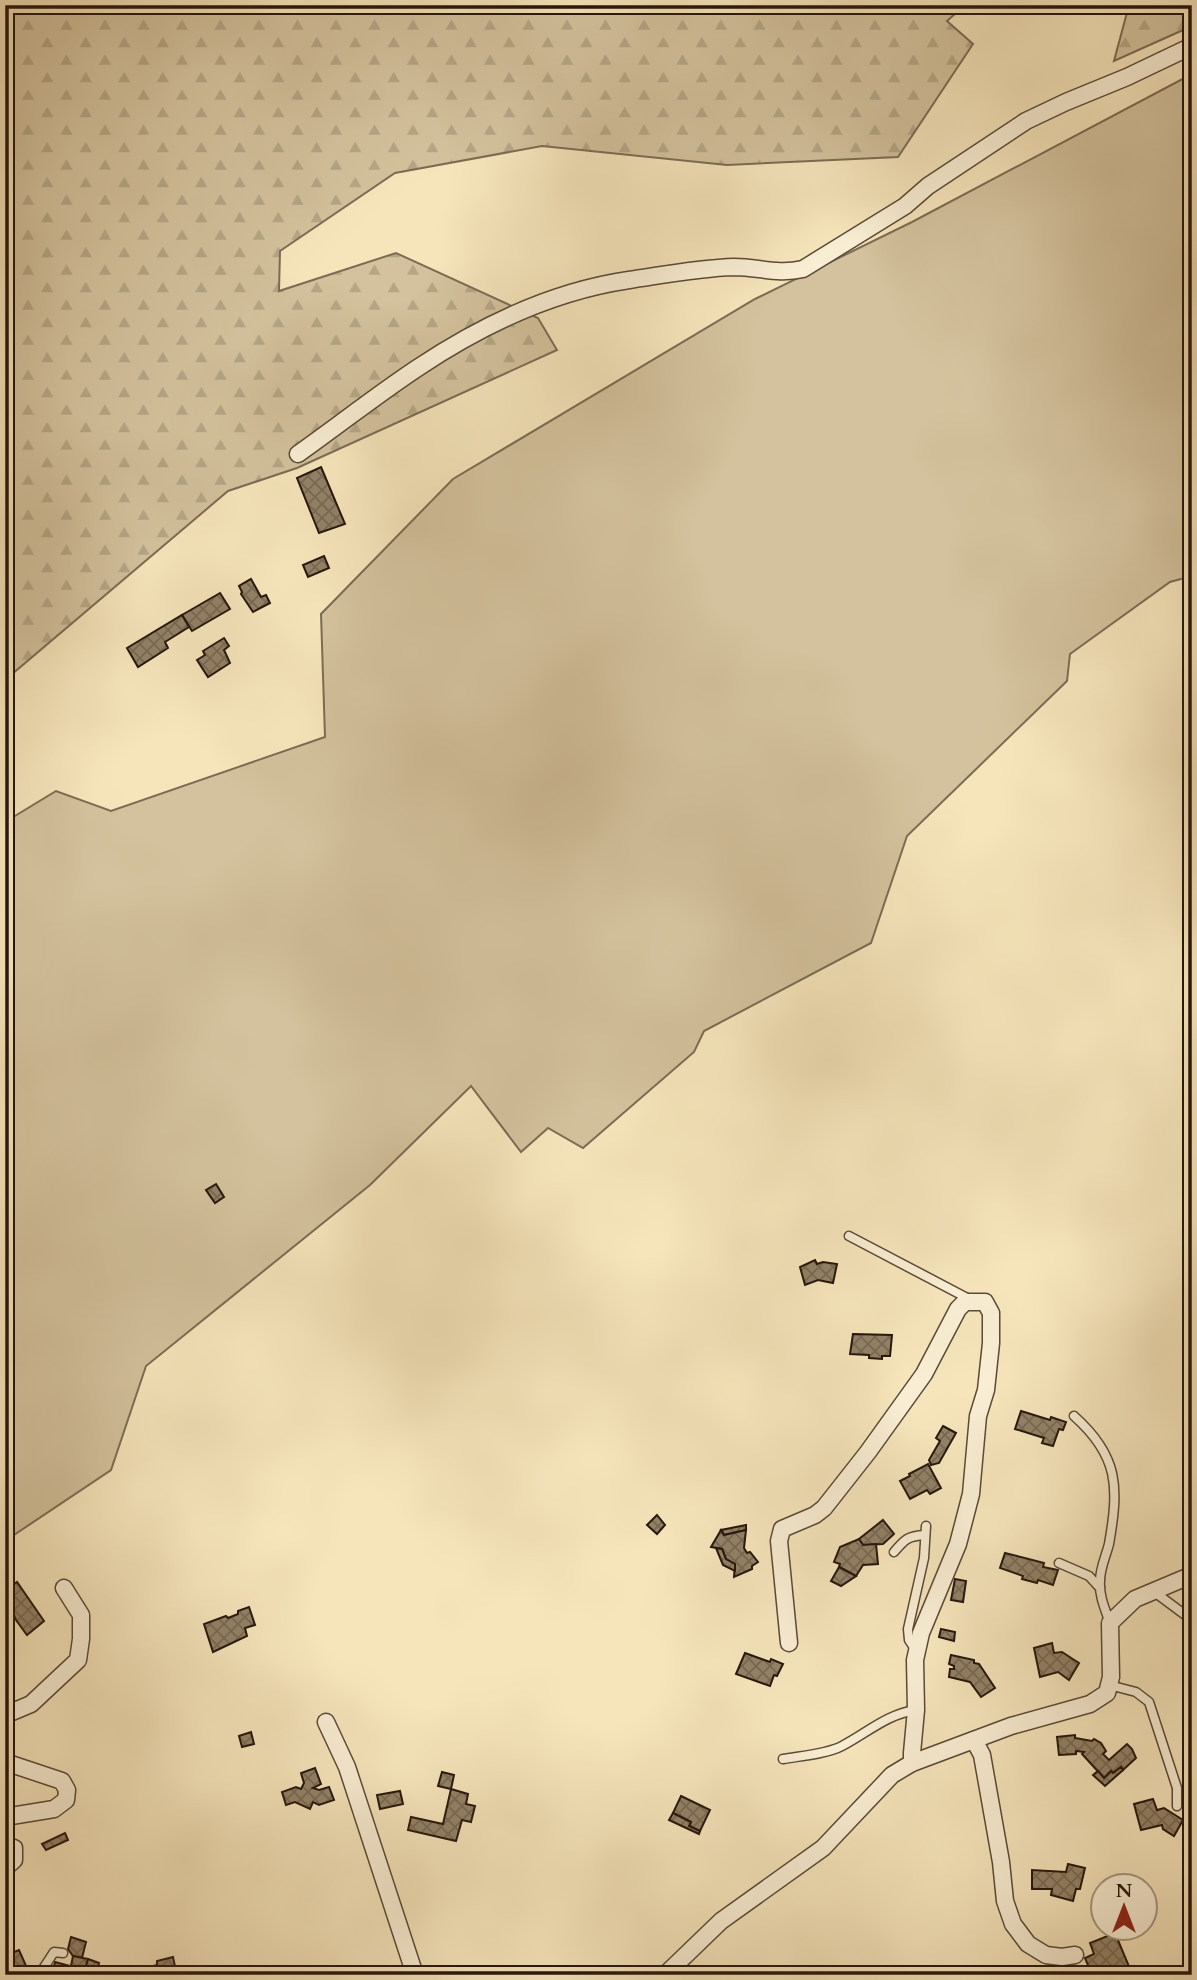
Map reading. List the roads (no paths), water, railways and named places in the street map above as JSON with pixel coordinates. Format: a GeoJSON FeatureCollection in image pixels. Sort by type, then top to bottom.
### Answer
{"type":"FeatureCollection","features":[{"type":"Feature","properties":{"kind":"street"},"geometry":{"type":"LineString","coordinates":[[298,454],[420,366],[482,330],[553,299],[591,286],[699,270],[736,267],[788,272],[803,269],[905,206],[928,186],[1026,121],[1192,46]]}},
{"type":"Feature","properties":{"kind":"street"},"geometry":{"type":"LineString","coordinates":[[789,1643],[779,1541],[782,1529],[803,1521],[824,1508],[924,1374],[958,1309],[965,1302],[985,1303],[991,1313],[991,1343],[986,1390],[978,1416],[971,1494],[958,1544],[921,1633],[915,1660],[916,1710],[912,1763]]}},
{"type":"Feature","properties":{"kind":"street"},"geometry":{"type":"LineString","coordinates":[[664,1975],[721,1921],[823,1848],[892,1775],[912,1763],[1011,1726],[1090,1704],[1107,1693],[1111,1677],[1110,1623],[1135,1599],[1192,1575]]}},
{"type":"Feature","properties":{"kind":"street"},"geometry":{"type":"LineString","coordinates":[[5,1715],[31,1704],[78,1660],[81,1615],[64,1588]]}},
{"type":"Feature","properties":{"kind":"street"},"geometry":{"type":"LineString","coordinates":[[326,1722],[347,1767],[415,1975]]}},
{"type":"Feature","properties":{"kind":"street"},"geometry":{"type":"LineString","coordinates":[[974,1740],[982,1755],[1002,1862],[1004,1901],[1013,1924],[1028,1944],[1046,1955],[1075,1955]]}},
{"type":"Feature","properties":{"kind":"street"},"geometry":{"type":"LineString","coordinates":[[5,1762],[62,1782],[67,1790],[66,1800],[54,1809],[5,1817]]}},
{"type":"Feature","properties":{"kind":"street"},"geometry":{"type":"LineString","coordinates":[[5,1845],[15,1848],[13,1860],[5,1868]]}},
{"type":"Feature","properties":{"kind":"lane"},"geometry":{"type":"LineString","coordinates":[[849,1236],[974,1301]]}},
{"type":"Feature","properties":{"kind":"lane"},"geometry":{"type":"LineString","coordinates":[[1074,1416],[1108,1456],[1114,1480],[1114,1502],[1100,1580],[1101,1597],[1110,1623]]}},
{"type":"Feature","properties":{"kind":"lane"},"geometry":{"type":"LineString","coordinates":[[894,1552],[905,1539],[926,1530],[924,1558],[908,1629],[909,1640],[917,1651]]}},
{"type":"Feature","properties":{"kind":"lane"},"geometry":{"type":"LineString","coordinates":[[1059,1563],[1088,1576],[1100,1588]]}},
{"type":"Feature","properties":{"kind":"lane"},"geometry":{"type":"LineString","coordinates":[[1153,1591],[1188,1617]]}},
{"type":"Feature","properties":{"kind":"lane"},"geometry":{"type":"LineString","coordinates":[[1109,1685],[1136,1692],[1149,1702],[1177,1788],[1177,1806]]}},
{"type":"Feature","properties":{"kind":"lane"},"geometry":{"type":"LineString","coordinates":[[783,1759],[839,1748],[901,1712],[916,1710]]}},
{"type":"Feature","properties":{"kind":"lane"},"geometry":{"type":"LineString","coordinates":[[39,1975],[54,1952],[63,1953]]}}]}
